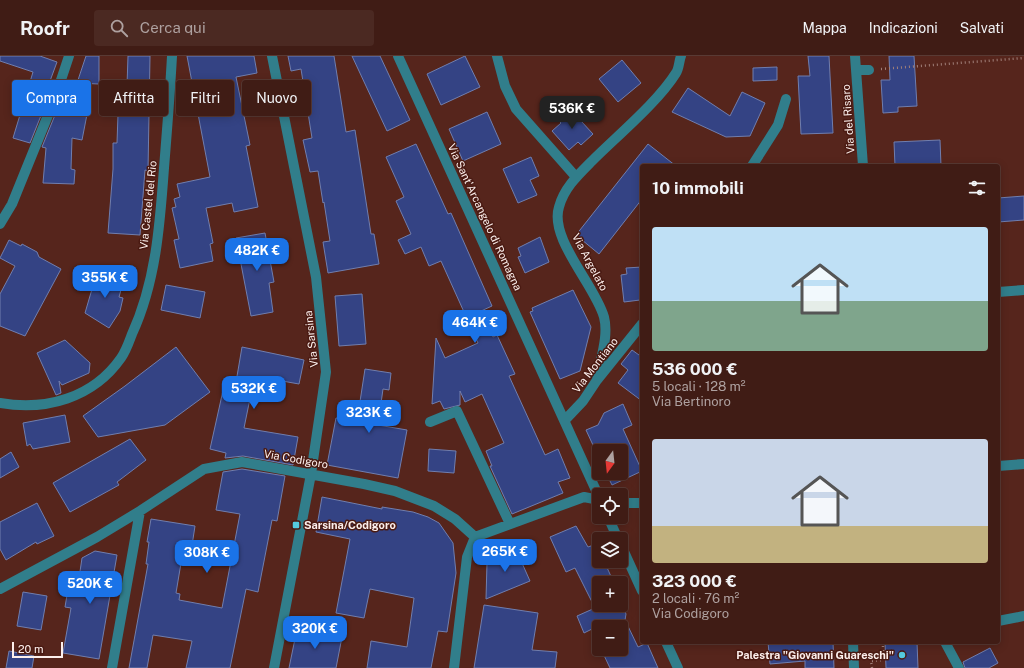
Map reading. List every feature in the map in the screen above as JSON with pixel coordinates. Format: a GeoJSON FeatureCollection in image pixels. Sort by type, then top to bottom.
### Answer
{"type":"FeatureCollection","features":[{"type":"Feature","properties":{"kind":"street"},"geometry":{"type":"LineString","coordinates":[[0,224],[12,204],[55,98],[69,56]]}},
{"type":"Feature","properties":{"kind":"street","name":"Via Castel del Rio"},"geometry":{"type":"LineString","coordinates":[[0,403],[28,406],[71,398],[89,390],[107,375],[121,358],[137,325],[149,291],[157,245],[172,56]]}},
{"type":"Feature","properties":{"kind":"street","name":"Via Sarsina"},"geometry":{"type":"LineString","coordinates":[[272,56],[316,277],[326,372],[311,474],[274,668]]}},
{"type":"Feature","properties":{"kind":"street","name":"Via Sant'Arcangelo di Romagna"},"geometry":{"type":"LineString","coordinates":[[398,56],[595,488]]}},
{"type":"Feature","properties":{"kind":"street"},"geometry":{"type":"LineString","coordinates":[[497,56],[505,86],[516,109],[576,177]]}},
{"type":"Feature","properties":{"kind":"street","name":"Via Argelato"},"geometry":{"type":"LineString","coordinates":[[597,380],[606,332],[604,317],[596,297],[568,249],[557,222],[558,209],[562,196],[576,177],[653,100],[676,73],[681,56]]}},
{"type":"Feature","properties":{"kind":"street","name":"Via del Risaro"},"geometry":{"type":"LineString","coordinates":[[856,56],[863,164]]}},
{"type":"Feature","properties":{"kind":"street","name":"Via del Risaro"},"geometry":{"type":"LineString","coordinates":[[857,70],[868,70]]}},
{"type":"Feature","properties":{"kind":"street"},"geometry":{"type":"LineString","coordinates":[[753,164],[778,124],[782,116],[786,99]]}},
{"type":"Feature","properties":{"kind":"street"},"geometry":{"type":"LineString","coordinates":[[1000,292],[1024,290]]}},
{"type":"Feature","properties":{"kind":"street","name":"Via Montiano"},"geometry":{"type":"LineString","coordinates":[[565,420],[583,401],[597,380],[640,327]]}},
{"type":"Feature","properties":{"kind":"street"},"geometry":{"type":"LineString","coordinates":[[430,422],[457,411],[510,524]]}},
{"type":"Feature","properties":{"kind":"street","name":"Via Codigoro"},"geometry":{"type":"LineString","coordinates":[[0,589],[91,541],[204,469],[242,462],[364,484],[413,497],[444,513],[475,537]]}},
{"type":"Feature","properties":{"kind":"street"},"geometry":{"type":"LineString","coordinates":[[1000,466],[1024,464]]}},
{"type":"Feature","properties":{"kind":"street"},"geometry":{"type":"LineString","coordinates":[[454,668],[467,557],[475,537],[584,497],[592,498]]}},
{"type":"Feature","properties":{"kind":"street"},"geometry":{"type":"LineString","coordinates":[[628,502],[640,500]]}},
{"type":"Feature","properties":{"kind":"street"},"geometry":{"type":"LineString","coordinates":[[112,668],[140,511]]}},
{"type":"Feature","properties":{"kind":"street"},"geometry":{"type":"LineString","coordinates":[[628,560],[640,587]]}},
{"type":"Feature","properties":{"kind":"street"},"geometry":{"type":"LineString","coordinates":[[1000,621],[1024,616]]}},
{"type":"Feature","properties":{"kind":"street"},"geometry":{"type":"LineString","coordinates":[[667,644],[678,668]]}},
{"type":"Feature","properties":{"kind":"street"},"geometry":{"type":"LineString","coordinates":[[852,644],[854,668]]}},
{"type":"Feature","properties":{"kind":"street"},"geometry":{"type":"LineString","coordinates":[[946,644],[959,668]]}},
{"type":"Feature","properties":{"kind":"path"},"geometry":{"type":"LineString","coordinates":[[868,70],[1024,58]]}},
{"type":"Feature","properties":{"kind":"path"},"geometry":{"type":"LineString","coordinates":[[872,668],[871,661],[883,660],[883,644]]}},
{"type":"Feature","properties":{"kind":"building"},"geometry":{"type":"Polygon","coordinates":[[[0,56],[40,56],[57,62],[50,80],[31,80],[33,72],[0,61],[0,56]]]}},
{"type":"Feature","properties":{"kind":"building"},"geometry":{"type":"Polygon","coordinates":[[[86,56],[99,56],[99,84],[91,84],[91,80],[78,80],[86,56]]]}},
{"type":"Feature","properties":{"kind":"building"},"geometry":{"type":"Polygon","coordinates":[[[128,56],[150,56],[150,80],[127,80],[128,56]]]}},
{"type":"Feature","properties":{"kind":"building"},"geometry":{"type":"Polygon","coordinates":[[[187,56],[254,56],[257,73],[236,77],[242,106],[242,116],[244,116],[250,145],[246,146],[258,207],[234,212],[232,203],[206,208],[213,243],[210,244],[213,261],[180,268],[174,240],[179,239],[172,208],[176,207],[174,199],[180,197],[177,184],[210,177],[198,116],[234,116],[234,80],[192,80],[187,56]]]}},
{"type":"Feature","properties":{"kind":"building"},"geometry":{"type":"Polygon","coordinates":[[[288,56],[334,56],[346,132],[355,130],[371,234],[374,234],[379,264],[328,273],[323,242],[330,241],[324,202],[323,203],[318,171],[310,172],[303,140],[312,138],[308,116],[311,116],[311,80],[303,80],[301,69],[291,71],[288,56]]]}},
{"type":"Feature","properties":{"kind":"building"},"geometry":{"type":"Polygon","coordinates":[[[352,56],[380,56],[410,120],[387,131],[352,56]]]}},
{"type":"Feature","properties":{"kind":"building"},"geometry":{"type":"Polygon","coordinates":[[[465,56],[480,87],[441,105],[427,74],[465,56]]]}},
{"type":"Feature","properties":{"kind":"building"},"geometry":{"type":"Polygon","coordinates":[[[808,56],[829,56],[833,133],[801,134],[798,76],[810,76],[808,56]]]}},
{"type":"Feature","properties":{"kind":"building"},"geometry":{"type":"Polygon","coordinates":[[[889,56],[914,56],[917,106],[898,107],[898,112],[883,113],[881,80],[890,80],[889,56]]]}},
{"type":"Feature","properties":{"kind":"building"},"geometry":{"type":"Polygon","coordinates":[[[622,60],[641,83],[618,102],[599,79],[622,60]]]}},
{"type":"Feature","properties":{"kind":"building"},"geometry":{"type":"Polygon","coordinates":[[[777,67],[777,80],[753,81],[753,68],[777,67]]]}},
{"type":"Feature","properties":{"kind":"building"},"geometry":{"type":"Polygon","coordinates":[[[688,88],[730,116],[742,92],[765,103],[750,136],[726,137],[672,112],[688,88]]]}},
{"type":"Feature","properties":{"kind":"building"},"geometry":{"type":"Polygon","coordinates":[[[569,108],[593,134],[581,145],[578,142],[569,150],[552,131],[561,123],[557,119],[569,108]]]}},
{"type":"Feature","properties":{"kind":"building"},"geometry":{"type":"Polygon","coordinates":[[[487,112],[501,144],[463,161],[449,129],[487,112]]]}},
{"type":"Feature","properties":{"kind":"building"},"geometry":{"type":"Polygon","coordinates":[[[20,116],[41,116],[30,143],[13,138],[20,116]]]}},
{"type":"Feature","properties":{"kind":"building"},"geometry":{"type":"Polygon","coordinates":[[[55,116],[87,116],[82,140],[72,138],[71,169],[75,170],[74,184],[43,183],[46,148],[42,147],[55,116]]]}},
{"type":"Feature","properties":{"kind":"building"},"geometry":{"type":"Polygon","coordinates":[[[118,116],[149,116],[148,171],[145,170],[140,235],[108,233],[113,169],[113,143],[117,143],[118,116]]]}},
{"type":"Feature","properties":{"kind":"building"},"geometry":{"type":"Polygon","coordinates":[[[940,140],[941,164],[895,164],[894,142],[940,140]]]}},
{"type":"Feature","properties":{"kind":"building"},"geometry":{"type":"Polygon","coordinates":[[[416,144],[448,214],[451,213],[492,306],[481,311],[493,337],[497,335],[515,374],[509,376],[545,455],[558,449],[570,478],[558,482],[563,493],[512,514],[490,466],[492,466],[486,451],[504,443],[482,394],[465,402],[460,391],[460,405],[444,409],[440,401],[432,404],[436,338],[445,358],[478,343],[441,261],[429,266],[421,247],[405,254],[398,240],[411,234],[396,201],[404,197],[386,157],[416,144]]]}},
{"type":"Feature","properties":{"kind":"building"},"geometry":{"type":"Polygon","coordinates":[[[648,144],[673,164],[640,164],[640,202],[599,254],[576,235],[648,144]]]}},
{"type":"Feature","properties":{"kind":"building"},"geometry":{"type":"Polygon","coordinates":[[[531,157],[539,176],[530,180],[537,195],[518,203],[503,169],[531,157]]]}},
{"type":"Feature","properties":{"kind":"building"},"geometry":{"type":"Polygon","coordinates":[[[1024,196],[1024,220],[1000,222],[1000,198],[1024,196]]]}},
{"type":"Feature","properties":{"kind":"building"},"geometry":{"type":"Polygon","coordinates":[[[265,233],[274,282],[269,283],[273,312],[251,316],[236,238],[265,233]]]}},
{"type":"Feature","properties":{"kind":"building"},"geometry":{"type":"Polygon","coordinates":[[[540,237],[549,262],[525,273],[518,257],[521,256],[518,248],[540,237]]]}},
{"type":"Feature","properties":{"kind":"building"},"geometry":{"type":"Polygon","coordinates":[[[9,240],[21,246],[22,244],[37,252],[39,257],[61,269],[25,336],[0,326],[0,294],[15,266],[0,258],[9,240]]]}},
{"type":"Feature","properties":{"kind":"building"},"geometry":{"type":"Polygon","coordinates":[[[640,267],[640,300],[624,302],[621,275],[627,274],[626,268],[640,267]]]}},
{"type":"Feature","properties":{"kind":"building"},"geometry":{"type":"Polygon","coordinates":[[[97,272],[124,279],[119,297],[123,298],[120,311],[109,328],[85,313],[97,272]]]}},
{"type":"Feature","properties":{"kind":"building"},"geometry":{"type":"Polygon","coordinates":[[[166,285],[205,292],[200,318],[161,310],[166,285]]]}},
{"type":"Feature","properties":{"kind":"building"},"geometry":{"type":"Polygon","coordinates":[[[573,290],[591,327],[580,371],[560,379],[530,312],[533,311],[532,308],[573,290]]]}},
{"type":"Feature","properties":{"kind":"building"},"geometry":{"type":"Polygon","coordinates":[[[362,294],[366,344],[339,346],[335,296],[362,294]]]}},
{"type":"Feature","properties":{"kind":"building"},"geometry":{"type":"Polygon","coordinates":[[[65,340],[90,363],[89,373],[62,385],[59,381],[61,393],[56,395],[37,353],[65,340]]]}},
{"type":"Feature","properties":{"kind":"building"},"geometry":{"type":"Polygon","coordinates":[[[176,347],[210,392],[165,425],[98,437],[83,416],[176,347]]]}},
{"type":"Feature","properties":{"kind":"building"},"geometry":{"type":"Polygon","coordinates":[[[242,347],[304,360],[299,384],[271,379],[271,382],[254,379],[244,428],[298,437],[293,465],[243,456],[225,458],[226,453],[210,449],[224,386],[235,388],[242,347]]]}},
{"type":"Feature","properties":{"kind":"building"},"geometry":{"type":"Polygon","coordinates":[[[632,350],[639,355],[640,354],[640,400],[618,383],[628,370],[621,364],[632,350]]]}},
{"type":"Feature","properties":{"kind":"building"},"geometry":{"type":"Polygon","coordinates":[[[365,369],[391,373],[389,390],[383,389],[378,425],[407,430],[398,478],[327,465],[336,418],[357,421],[365,369]]]}},
{"type":"Feature","properties":{"kind":"building"},"geometry":{"type":"Polygon","coordinates":[[[623,404],[632,425],[623,429],[640,467],[640,472],[628,478],[628,444],[592,444],[586,430],[598,425],[604,413],[623,404]]]}},
{"type":"Feature","properties":{"kind":"building"},"geometry":{"type":"Polygon","coordinates":[[[65,415],[70,442],[33,449],[30,444],[27,446],[23,423],[65,415]]]}},
{"type":"Feature","properties":{"kind":"building"},"geometry":{"type":"Polygon","coordinates":[[[130,439],[146,460],[117,482],[119,485],[70,512],[53,483],[130,439]]]}},
{"type":"Feature","properties":{"kind":"building"},"geometry":{"type":"Polygon","coordinates":[[[429,449],[456,451],[454,473],[428,471],[429,449]]]}},
{"type":"Feature","properties":{"kind":"building"},"geometry":{"type":"Polygon","coordinates":[[[11,452],[19,467],[0,478],[0,459],[11,452]]]}},
{"type":"Feature","properties":{"kind":"building"},"geometry":{"type":"Polygon","coordinates":[[[242,469],[285,476],[277,521],[272,520],[258,592],[246,589],[230,668],[186,668],[192,641],[153,635],[147,668],[129,668],[148,564],[146,564],[149,542],[147,542],[151,519],[195,526],[191,552],[183,551],[176,593],[180,594],[179,600],[222,608],[240,514],[216,510],[223,472],[242,469]]]}},
{"type":"Feature","properties":{"kind":"building"},"geometry":{"type":"Polygon","coordinates":[[[610,480],[623,480],[612,485],[610,480]]]}},
{"type":"Feature","properties":{"kind":"building"},"geometry":{"type":"Polygon","coordinates":[[[322,497],[382,509],[382,507],[413,512],[428,517],[439,523],[453,543],[456,573],[447,632],[438,631],[431,668],[367,668],[371,641],[407,647],[414,598],[370,589],[364,618],[336,613],[350,539],[316,532],[322,497]]]}},
{"type":"Feature","properties":{"kind":"building"},"geometry":{"type":"Polygon","coordinates":[[[37,503],[54,536],[37,544],[36,542],[6,560],[0,549],[0,522],[37,503]]]}},
{"type":"Feature","properties":{"kind":"building"},"geometry":{"type":"Polygon","coordinates":[[[576,526],[588,547],[592,546],[592,568],[607,568],[611,576],[592,576],[592,602],[575,568],[566,572],[550,537],[576,526]]]}},
{"type":"Feature","properties":{"kind":"building"},"geometry":{"type":"Polygon","coordinates":[[[514,545],[530,581],[486,599],[487,563],[502,556],[500,552],[514,545]]]}},
{"type":"Feature","properties":{"kind":"building"},"geometry":{"type":"Polygon","coordinates":[[[95,551],[117,555],[99,659],[63,653],[71,608],[65,607],[69,583],[78,585],[82,558],[95,551]]]}},
{"type":"Feature","properties":{"kind":"building"},"geometry":{"type":"Polygon","coordinates":[[[23,592],[47,596],[41,630],[17,626],[23,592]]]}},
{"type":"Feature","properties":{"kind":"building"},"geometry":{"type":"Polygon","coordinates":[[[484,605],[538,613],[532,650],[557,652],[555,668],[474,668],[484,605]]]}},
{"type":"Feature","properties":{"kind":"building"},"geometry":{"type":"Polygon","coordinates":[[[592,609],[592,612],[625,612],[626,614],[625,620],[592,620],[592,629],[584,633],[577,616],[592,609]]]}},
{"type":"Feature","properties":{"kind":"building"},"geometry":{"type":"Polygon","coordinates":[[[628,626],[638,647],[647,644],[658,668],[610,668],[604,656],[628,656],[628,626]]]}},
{"type":"Feature","properties":{"kind":"building"},"geometry":{"type":"Polygon","coordinates":[[[297,629],[342,637],[336,668],[289,668],[297,629]]]}},
{"type":"Feature","properties":{"kind":"building"},"geometry":{"type":"Polygon","coordinates":[[[768,644],[833,644],[834,668],[805,668],[805,661],[770,664],[768,644]]]}},
{"type":"Feature","properties":{"kind":"building","name":"Palestra \"Giovanni Guareschi\""},"geometry":{"type":"Polygon","coordinates":[[[885,644],[917,644],[918,668],[886,668],[885,644]]]}},
{"type":"Feature","properties":{"kind":"building"},"geometry":{"type":"Polygon","coordinates":[[[990,648],[998,663],[989,668],[965,668],[963,662],[990,648]]]}},
{"type":"Feature","properties":{"kind":"building"},"geometry":{"type":"Polygon","coordinates":[[[9,651],[34,656],[32,668],[6,668],[9,651]]]}},
{"type":"Feature","properties":{"kind":"place","name":"Sarsina/Codigoro"},"geometry":{"type":"Point","coordinates":[296,525]}},
{"type":"Feature","properties":{"kind":"place","name":"Palestra \"Giovanni Guareschi\""},"geometry":{"type":"Point","coordinates":[902,655]}}]}
